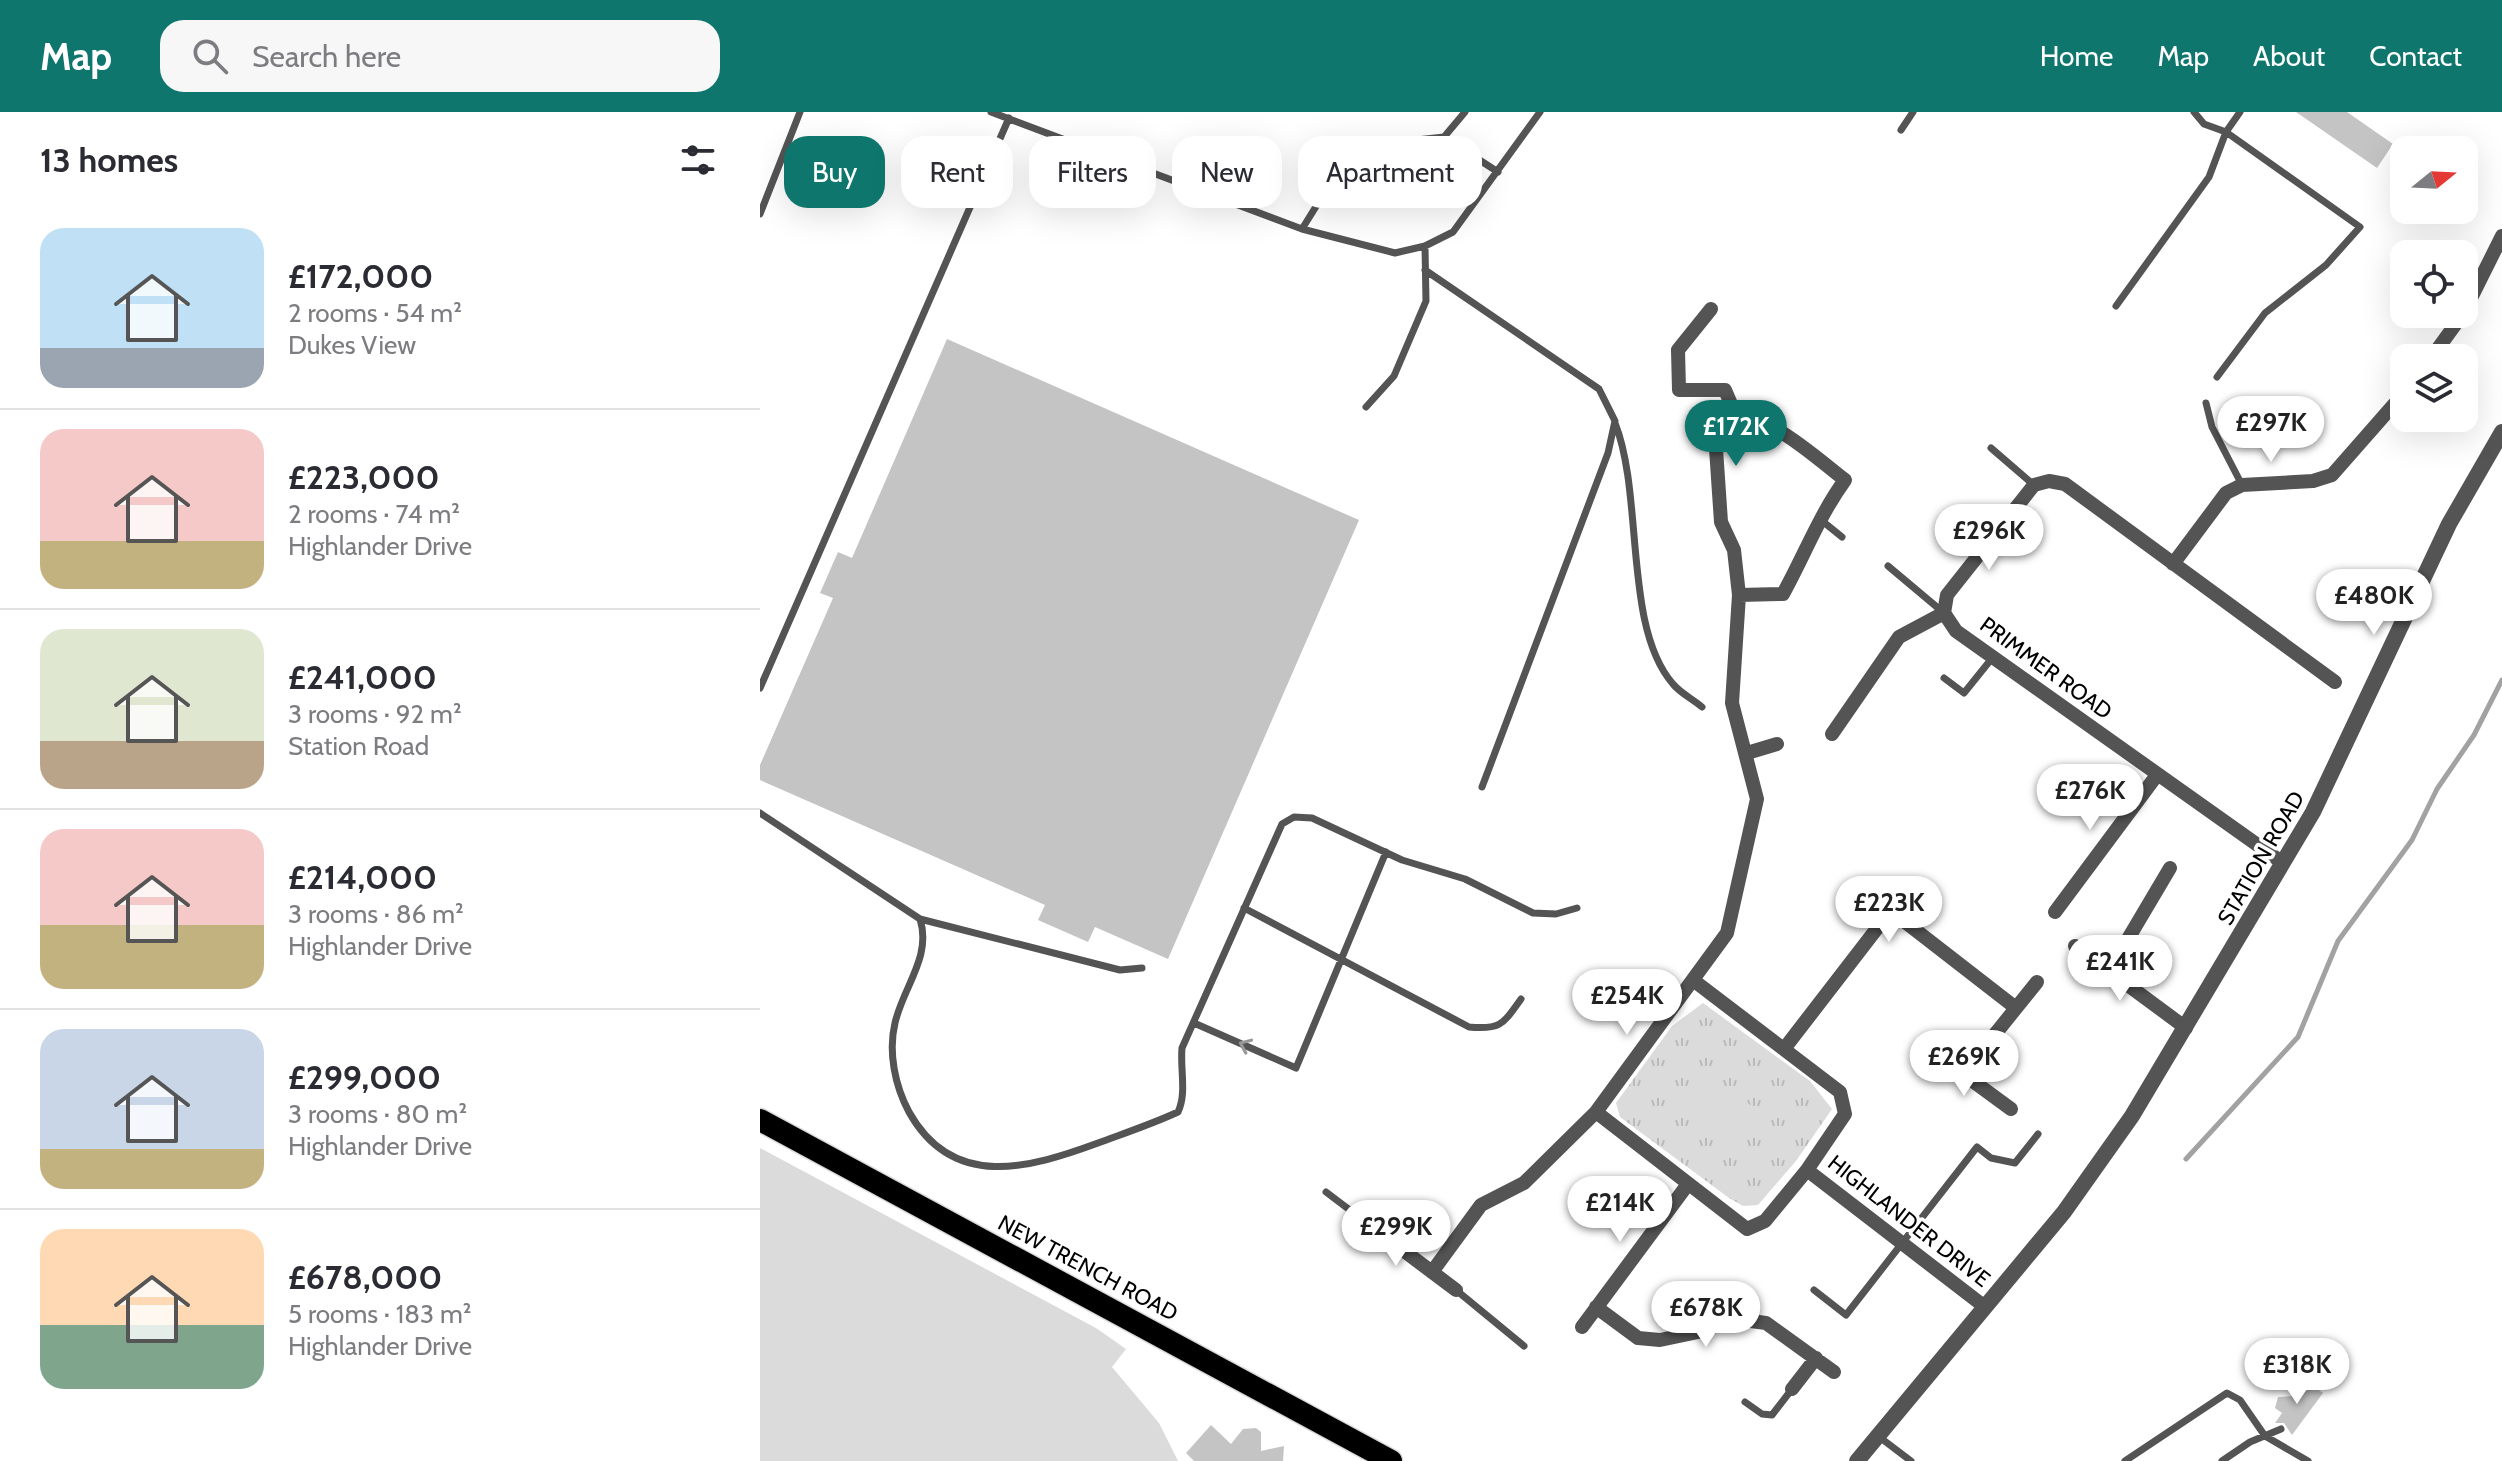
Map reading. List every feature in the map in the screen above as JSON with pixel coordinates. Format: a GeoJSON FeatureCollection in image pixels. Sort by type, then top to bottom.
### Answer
{"type":"FeatureCollection","features":[{"type":"Feature","properties":{"kind":"highway","name":"NEW TRENCH ROAD"},"geometry":{"type":"LineString","coordinates":[[760,1120],[1391,1461]]}},
{"type":"Feature","properties":{"kind":"street"},"geometry":{"type":"LineString","coordinates":[[2478,283],[2502,236]]}},
{"type":"Feature","properties":{"kind":"street"},"geometry":{"type":"LineString","coordinates":[[1711,309],[1678,350],[1679,390],[1725,390],[1737,418]]}},
{"type":"Feature","properties":{"kind":"street"},"geometry":{"type":"LineString","coordinates":[[2173,564],[2226,493],[2242,485],[2313,481],[2332,475],[2390,409]]}},
{"type":"Feature","properties":{"kind":"street"},"geometry":{"type":"LineString","coordinates":[[1432,1272],[1481,1205],[1524,1183],[1596,1112],[1727,933],[1757,799],[1732,703],[1739,595],[1734,550],[1721,522],[1715,434],[1728,420],[1737,418],[1764,420],[1845,480],[1823,510],[1821,520],[1783,594],[1739,595]]}},
{"type":"Feature","properties":{"kind":"street","name":"STATION ROAD"},"geometry":{"type":"LineString","coordinates":[[1857,1461],[2083,1186],[2132,1116],[2321,796],[2449,524],[2502,432]]}},
{"type":"Feature","properties":{"kind":"street"},"geometry":{"type":"LineString","coordinates":[[1832,734],[1899,637],[1944,613],[1947,595],[2034,485],[2049,481],[2065,484],[2335,682]]}},
{"type":"Feature","properties":{"kind":"street","name":"PRIMMER ROAD"},"geometry":{"type":"LineString","coordinates":[[1944,613],[1956,631],[2283,863]]}},
{"type":"Feature","properties":{"kind":"street"},"geometry":{"type":"LineString","coordinates":[[1747,753],[1777,744]]}},
{"type":"Feature","properties":{"kind":"street"},"geometry":{"type":"LineString","coordinates":[[2055,912],[2157,775]]}},
{"type":"Feature","properties":{"kind":"street"},"geometry":{"type":"LineString","coordinates":[[2109,971],[2170,868]]}},
{"type":"Feature","properties":{"kind":"street"},"geometry":{"type":"LineString","coordinates":[[1784,1049],[1885,918],[1900,918],[2016,1008]]}},
{"type":"Feature","properties":{"kind":"street"},"geometry":{"type":"LineString","coordinates":[[2075,946],[2186,1028]]}},
{"type":"Feature","properties":{"kind":"street","name":"HIGHLANDER DRIVE"},"geometry":{"type":"LineString","coordinates":[[1596,1112],[1747,1229],[1765,1221],[1807,1170],[1845,1114],[1840,1092],[1693,980]]}},
{"type":"Feature","properties":{"kind":"street"},"geometry":{"type":"LineString","coordinates":[[1963,1074],[2037,982]]}},
{"type":"Feature","properties":{"kind":"street"},"geometry":{"type":"LineString","coordinates":[[1940,1057],[2011,1109]]}},
{"type":"Feature","properties":{"kind":"street","name":"HIGHLANDER DRIVE"},"geometry":{"type":"LineString","coordinates":[[1807,1170],[1985,1307]]}},
{"type":"Feature","properties":{"kind":"street"},"geometry":{"type":"LineString","coordinates":[[1582,1327],[1688,1184]]}},
{"type":"Feature","properties":{"kind":"street"},"geometry":{"type":"LineString","coordinates":[[1359,1217],[1456,1290]]}},
{"type":"Feature","properties":{"kind":"street"},"geometry":{"type":"LineString","coordinates":[[1596,1307],[1638,1338],[1660,1340],[1698,1332],[1736,1319],[1766,1323],[1834,1372]]}},
{"type":"Feature","properties":{"kind":"street"},"geometry":{"type":"LineString","coordinates":[[1792,1389],[1816,1358]]}},
{"type":"Feature","properties":{"kind":"lane"},"geometry":{"type":"LineString","coordinates":[[760,214],[800,112]]}},
{"type":"Feature","properties":{"kind":"lane"},"geometry":{"type":"LineString","coordinates":[[991,112],[1302,229],[1395,253],[1425,246],[1453,232],[1540,112]]}},
{"type":"Feature","properties":{"kind":"lane"},"geometry":{"type":"LineString","coordinates":[[1445,136],[1465,112]]}},
{"type":"Feature","properties":{"kind":"lane"},"geometry":{"type":"LineString","coordinates":[[1901,130],[1913,112]]}},
{"type":"Feature","properties":{"kind":"lane"},"geometry":{"type":"LineString","coordinates":[[2194,112],[2204,124],[2226,132],[2360,227],[2326,265],[2265,313],[2217,377]]}},
{"type":"Feature","properties":{"kind":"lane"},"geometry":{"type":"LineString","coordinates":[[2116,306],[2209,177],[2226,132],[2240,112]]}},
{"type":"Feature","properties":{"kind":"lane"},"geometry":{"type":"LineString","coordinates":[[760,688],[1009,118]]}},
{"type":"Feature","properties":{"kind":"lane"},"geometry":{"type":"LineString","coordinates":[[1482,162],[1498,172]]}},
{"type":"Feature","properties":{"kind":"lane"},"geometry":{"type":"LineString","coordinates":[[1302,229],[1315,208]]}},
{"type":"Feature","properties":{"kind":"lane"},"geometry":{"type":"LineString","coordinates":[[1366,407],[1394,376],[1426,301],[1425,246]]}},
{"type":"Feature","properties":{"kind":"lane"},"geometry":{"type":"LineString","coordinates":[[1425,270],[1599,389],[1626,450],[1642,611],[1653,646],[1672,683],[1702,707]]}},
{"type":"Feature","properties":{"kind":"lane"},"geometry":{"type":"LineString","coordinates":[[2206,403],[2212,427],[2242,485]]}},
{"type":"Feature","properties":{"kind":"lane"},"geometry":{"type":"LineString","coordinates":[[1482,787],[1608,453],[1615,421]]}},
{"type":"Feature","properties":{"kind":"lane"},"geometry":{"type":"LineString","coordinates":[[1991,448],[2034,485]]}},
{"type":"Feature","properties":{"kind":"lane"},"geometry":{"type":"LineString","coordinates":[[1821,520],[1842,537]]}},
{"type":"Feature","properties":{"kind":"lane"},"geometry":{"type":"LineString","coordinates":[[1888,566],[1944,613]]}},
{"type":"Feature","properties":{"kind":"lane"},"geometry":{"type":"LineString","coordinates":[[1944,678],[1964,693],[1993,657]]}},
{"type":"Feature","properties":{"kind":"lane"},"geometry":{"type":"LineString","coordinates":[[760,813],[920,919],[1120,970],[1142,968]]}},
{"type":"Feature","properties":{"kind":"lane"},"geometry":{"type":"LineString","coordinates":[[920,919],[925,936],[921,956],[895,1022],[891,1056],[905,1103],[920,1130],[944,1151],[978,1165],[1010,1169],[1044,1163],[1178,1112],[1184,1099],[1180,1070],[1182,1048],[1282,824],[1294,817],[1312,818],[1386,852],[1465,879],[1533,913],[1556,914],[1577,908]]}},
{"type":"Feature","properties":{"kind":"lane"},"geometry":{"type":"LineString","coordinates":[[1194,1023],[1296,1068],[1386,852]]}},
{"type":"Feature","properties":{"kind":"lane"},"geometry":{"type":"LineString","coordinates":[[1244,908],[1469,1027],[1490,1029],[1504,1022],[1521,999]]}},
{"type":"Feature","properties":{"kind":"lane"},"geometry":{"type":"LineString","coordinates":[[1814,1290],[1846,1315],[1977,1147],[1991,1158],[2015,1163],[2038,1134]]}},
{"type":"Feature","properties":{"kind":"lane"},"geometry":{"type":"LineString","coordinates":[[1326,1192],[1359,1217]]}},
{"type":"Feature","properties":{"kind":"lane"},"geometry":{"type":"LineString","coordinates":[[1456,1290],[1524,1346]]}},
{"type":"Feature","properties":{"kind":"lane"},"geometry":{"type":"LineString","coordinates":[[1745,1402],[1762,1414],[1772,1415],[1792,1389]]}},
{"type":"Feature","properties":{"kind":"lane"},"geometry":{"type":"LineString","coordinates":[[2125,1461],[2227,1393],[2240,1400],[2265,1436],[2308,1461]]}},
{"type":"Feature","properties":{"kind":"lane"},"geometry":{"type":"LineString","coordinates":[[2222,1461],[2281,1429]]}},
{"type":"Feature","properties":{"kind":"lane"},"geometry":{"type":"LineString","coordinates":[[1878,1436],[1911,1461]]}},
{"type":"Feature","properties":{"kind":"green space"},"geometry":{"type":"Polygon","coordinates":[[[1703,1003],[1810,1081],[1832,1109],[1796,1161],[1758,1205],[1743,1206],[1729,1198],[1620,1117],[1616,1103],[1672,1026],[1703,1003]]]}},
{"type":"Feature","properties":{"kind":"green space"},"geometry":{"type":"Polygon","coordinates":[[[1707,1072],[1766,1117],[1743,1142],[1683,1098],[1707,1072]]]}},
{"type":"Feature","properties":{"kind":"green space"},"geometry":{"type":"Polygon","coordinates":[[[760,1148],[1096,1328],[1126,1349],[1112,1367],[1159,1423],[1178,1461],[760,1461],[760,1148]]]}},
{"type":"Feature","properties":{"kind":"building"},"geometry":{"type":"Polygon","coordinates":[[[2296,112],[2347,112],[2390,142],[2390,148],[2377,168],[2296,112]]]}},
{"type":"Feature","properties":{"kind":"building"},"geometry":{"type":"Polygon","coordinates":[[[947,339],[1359,520],[1168,959],[1095,927],[1088,942],[1038,920],[1045,905],[760,780],[760,765],[833,598],[820,593],[838,552],[852,558],[947,339]]]}},
{"type":"Feature","properties":{"kind":"building"},"geometry":{"type":"Polygon","coordinates":[[[2306,1381],[2323,1393],[2292,1435],[2284,1423],[2275,1423],[2282,1413],[2275,1408],[2278,1397],[2295,1396],[2306,1381]]]}},
{"type":"Feature","properties":{"kind":"building"},"geometry":{"type":"Polygon","coordinates":[[[1211,1425],[1231,1444],[1243,1429],[1256,1428],[1261,1432],[1261,1451],[1284,1446],[1283,1461],[1194,1461],[1186,1453],[1211,1425]]]}},
{"type":"Feature","properties":{"kind":"waterway"},"geometry":{"type":"LineString","coordinates":[[2186,1159],[2298,1037],[2338,941],[2412,840],[2437,789],[2474,735],[2502,680]]}}]}
